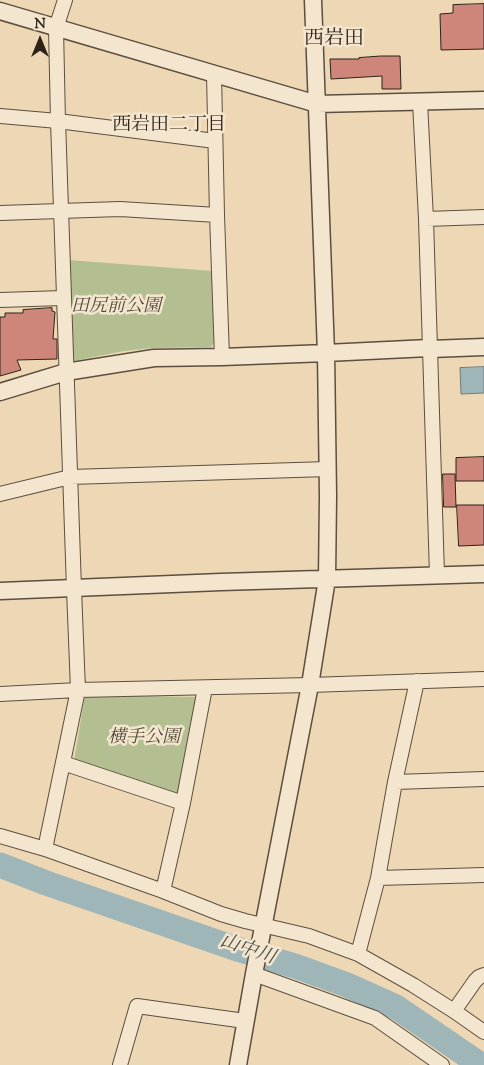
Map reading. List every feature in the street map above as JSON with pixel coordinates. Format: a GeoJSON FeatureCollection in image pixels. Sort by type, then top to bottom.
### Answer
{"type":"FeatureCollection","features":[{"type":"Feature","properties":{"kind":"street"},"geometry":{"type":"LineString","coordinates":[[45,849],[78,690],[63,298],[56,28],[65,0]]}},
{"type":"Feature","properties":{"kind":"street"},"geometry":{"type":"LineString","coordinates":[[240,1065],[245,1021],[310,685],[326,579],[328,469],[326,353],[313,0]]}},
{"type":"Feature","properties":{"kind":"street"},"geometry":{"type":"LineString","coordinates":[[0,11],[317,104],[484,100]]}},
{"type":"Feature","properties":{"kind":"street"},"geometry":{"type":"LineString","coordinates":[[214,74],[216,215],[222,357]]}},
{"type":"Feature","properties":{"kind":"street"},"geometry":{"type":"LineString","coordinates":[[420,102],[426,219],[437,575]]}},
{"type":"Feature","properties":{"kind":"street"},"geometry":{"type":"LineString","coordinates":[[0,116],[215,141]]}},
{"type":"Feature","properties":{"kind":"street"},"geometry":{"type":"LineString","coordinates":[[0,213],[120,209],[216,215]]}},
{"type":"Feature","properties":{"kind":"street"},"geometry":{"type":"LineString","coordinates":[[426,219],[484,217]]}},
{"type":"Feature","properties":{"kind":"street"},"geometry":{"type":"LineString","coordinates":[[0,300],[63,298]]}},
{"type":"Feature","properties":{"kind":"street"},"geometry":{"type":"LineString","coordinates":[[0,392],[66,372],[154,358],[484,346]]}},
{"type":"Feature","properties":{"kind":"street"},"geometry":{"type":"LineString","coordinates":[[0,494],[70,478],[328,469]]}},
{"type":"Feature","properties":{"kind":"street"},"geometry":{"type":"LineString","coordinates":[[0,591],[484,574]]}},
{"type":"Feature","properties":{"kind":"street"},"geometry":{"type":"LineString","coordinates":[[0,694],[78,690],[484,679]]}},
{"type":"Feature","properties":{"kind":"street"},"geometry":{"type":"LineString","coordinates":[[358,954],[378,878],[395,782],[417,681]]}},
{"type":"Feature","properties":{"kind":"street"},"geometry":{"type":"LineString","coordinates":[[164,891],[205,688]]}},
{"type":"Feature","properties":{"kind":"street"},"geometry":{"type":"LineString","coordinates":[[63,763],[183,803]]}},
{"type":"Feature","properties":{"kind":"street"},"geometry":{"type":"LineString","coordinates":[[395,782],[484,779]]}},
{"type":"Feature","properties":{"kind":"street"},"geometry":{"type":"LineString","coordinates":[[0,836],[45,849],[263,928],[309,936],[358,954],[400,977],[484,1032]]}},
{"type":"Feature","properties":{"kind":"street"},"geometry":{"type":"LineString","coordinates":[[378,878],[484,875]]}},
{"type":"Feature","properties":{"kind":"street"},"geometry":{"type":"LineString","coordinates":[[254,971],[375,1018],[439,1064]]}},
{"type":"Feature","properties":{"kind":"street"},"geometry":{"type":"LineString","coordinates":[[454,1011],[476,980],[484,975]]}},
{"type":"Feature","properties":{"kind":"street"},"geometry":{"type":"LineString","coordinates":[[120,1065],[137,1006],[245,1021]]}},
{"type":"Feature","properties":{"kind":"green space","name":"田尻前公園"},"geometry":{"type":"Polygon","coordinates":[[[68,260],[213,271],[214,343],[211,347],[152,348],[124,351],[73,361],[68,260]]]}},
{"type":"Feature","properties":{"kind":"green space","name":"横手公園"},"geometry":{"type":"Polygon","coordinates":[[[85,695],[196,697],[178,794],[74,761],[85,695]]]}},
{"type":"Feature","properties":{"kind":"water"},"geometry":{"type":"Polygon","coordinates":[[[484,367],[484,393],[461,394],[460,368],[484,367]]]}},
{"type":"Feature","properties":{"kind":"building"},"geometry":{"type":"Polygon","coordinates":[[[484,4],[484,49],[441,50],[440,14],[453,13],[453,5],[484,4]]]}},
{"type":"Feature","properties":{"kind":"building"},"geometry":{"type":"Polygon","coordinates":[[[400,56],[401,89],[382,89],[382,76],[331,79],[330,59],[359,59],[400,56]]]}},
{"type":"Feature","properties":{"kind":"building"},"geometry":{"type":"Polygon","coordinates":[[[52,308],[52,311],[55,312],[53,339],[57,339],[57,359],[17,360],[21,370],[0,376],[0,317],[5,317],[5,313],[23,313],[23,310],[52,308]]]}},
{"type":"Feature","properties":{"kind":"building"},"geometry":{"type":"Polygon","coordinates":[[[484,457],[484,481],[456,481],[456,458],[484,457]]]}},
{"type":"Feature","properties":{"kind":"building"},"geometry":{"type":"Polygon","coordinates":[[[443,474],[455,474],[456,507],[444,507],[443,474]]]}},
{"type":"Feature","properties":{"kind":"building"},"geometry":{"type":"Polygon","coordinates":[[[457,505],[484,505],[484,545],[459,546],[457,505]]]}},
{"type":"Feature","properties":{"kind":"waterway","name":"山中川"},"geometry":{"type":"LineString","coordinates":[[0,865],[46,883],[347,985],[396,1007],[481,1065]]}},
{"type":"Feature","properties":{"kind":"district","name":"西岩田"},"geometry":{"type":"Point","coordinates":[334,41]}},
{"type":"Feature","properties":{"kind":"district","name":"西岩田二丁目"},"geometry":{"type":"Point","coordinates":[169,127]}}]}
